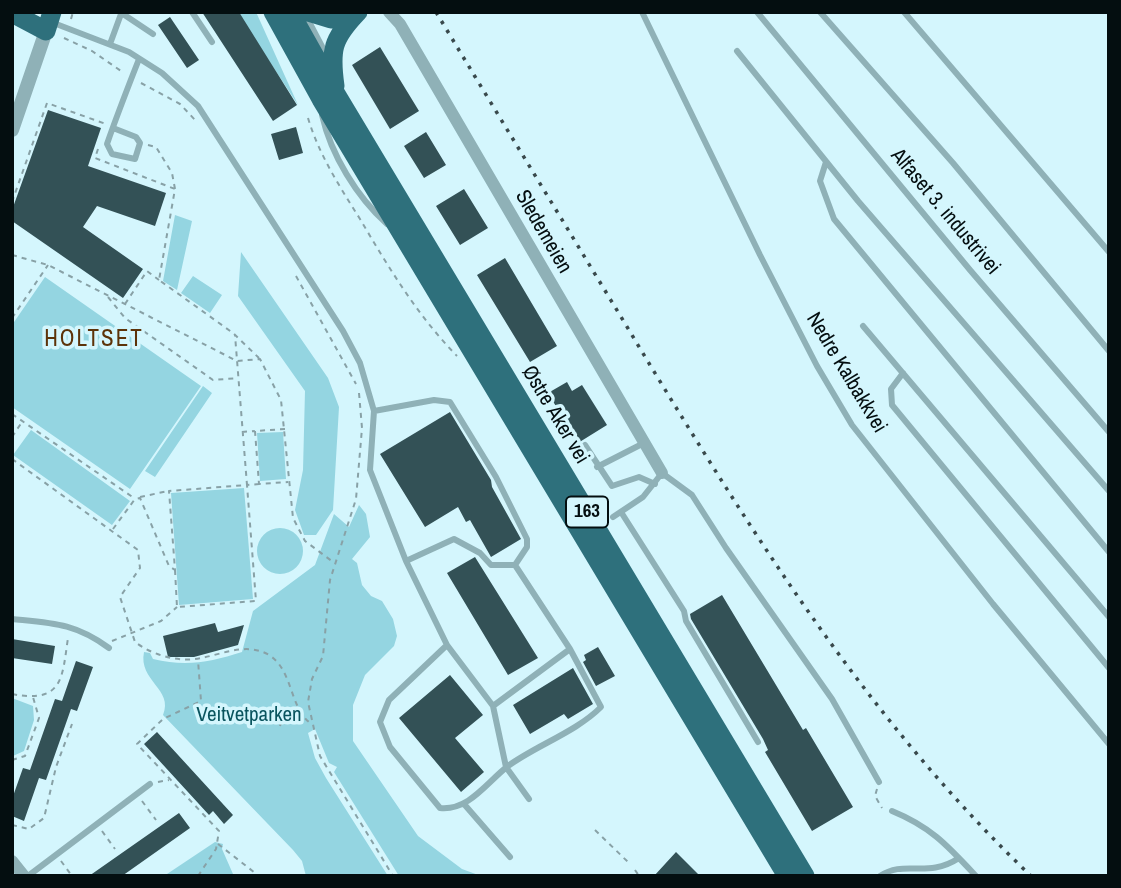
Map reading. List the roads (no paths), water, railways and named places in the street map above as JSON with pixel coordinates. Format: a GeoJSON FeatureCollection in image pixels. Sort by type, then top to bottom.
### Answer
{"type":"FeatureCollection","features":[{"type":"Feature","properties":{"kind":"highway"},"geometry":{"type":"LineString","coordinates":[[12,12],[48,18]]}},
{"type":"Feature","properties":{"kind":"highway","name":"Østre Aker vei"},"geometry":{"type":"LineString","coordinates":[[273,12],[328,97],[805,876]]}},
{"type":"Feature","properties":{"kind":"highway","name":"Østre Aker vei"},"geometry":{"type":"LineString","coordinates":[[290,12],[328,97],[407,242],[787,876]]}},
{"type":"Feature","properties":{"kind":"highway","name":"163"},"geometry":{"type":"LineString","coordinates":[[306,12],[331,19],[357,13]]}},
{"type":"Feature","properties":{"kind":"highway","name":"163"},"geometry":{"type":"LineString","coordinates":[[328,97],[334,44],[357,13]]}},
{"type":"Feature","properties":{"kind":"street","name":"Sledemeien"},"geometry":{"type":"LineString","coordinates":[[389,12],[400,24],[644,443],[658,478]]}},
{"type":"Feature","properties":{"kind":"street"},"geometry":{"type":"LineString","coordinates":[[12,130],[48,18]]}},
{"type":"Feature","properties":{"kind":"street"},"geometry":{"type":"LineString","coordinates":[[12,861],[26,876]]}},
{"type":"Feature","properties":{"kind":"lane"},"geometry":{"type":"LineString","coordinates":[[192,12],[212,42]]}},
{"type":"Feature","properties":{"kind":"lane"},"geometry":{"type":"LineString","coordinates":[[306,12],[332,63]]}},
{"type":"Feature","properties":{"kind":"lane","name":"Nedre Kalbakkvei"},"geometry":{"type":"LineString","coordinates":[[642,12],[760,255],[817,366],[852,425],[993,604],[1109,744]]}},
{"type":"Feature","properties":{"kind":"lane","name":"Alfaset 3. industrivei"},"geometry":{"type":"LineString","coordinates":[[757,12],[970,271],[1109,432]]}},
{"type":"Feature","properties":{"kind":"lane","name":"Alfaset 3. industrivei"},"geometry":{"type":"LineString","coordinates":[[820,12],[953,163],[1109,351]]}},
{"type":"Feature","properties":{"kind":"lane"},"geometry":{"type":"LineString","coordinates":[[904,12],[1109,252]]}},
{"type":"Feature","properties":{"kind":"lane"},"geometry":{"type":"LineString","coordinates":[[110,44],[121,13],[153,34]]}},
{"type":"Feature","properties":{"kind":"lane"},"geometry":{"type":"LineString","coordinates":[[48,18],[139,59],[162,73],[198,106],[257,193],[343,331],[359,363],[374,411],[370,470],[406,561],[447,645],[494,706],[506,767],[529,799]]}},
{"type":"Feature","properties":{"kind":"lane"},"geometry":{"type":"LineString","coordinates":[[737,51],[826,162],[1109,492]]}},
{"type":"Feature","properties":{"kind":"lane"},"geometry":{"type":"LineString","coordinates":[[110,126],[136,137],[140,143],[135,159],[112,154],[107,144],[110,126],[139,59]]}},
{"type":"Feature","properties":{"kind":"lane"},"geometry":{"type":"LineString","coordinates":[[826,162],[820,181],[834,219],[1109,552]]}},
{"type":"Feature","properties":{"kind":"lane"},"geometry":{"type":"LineString","coordinates":[[863,326],[1109,617]]}},
{"type":"Feature","properties":{"kind":"lane"},"geometry":{"type":"LineString","coordinates":[[903,373],[891,389],[892,405],[1109,668]]}},
{"type":"Feature","properties":{"kind":"lane"},"geometry":{"type":"LineString","coordinates":[[374,411],[434,400],[450,402],[496,477],[527,539],[527,547],[515,565]]}},
{"type":"Feature","properties":{"kind":"lane","name":"Østre Aker vei"},"geometry":{"type":"LineString","coordinates":[[597,467],[644,443]]}},
{"type":"Feature","properties":{"kind":"lane","name":"Østre Aker vei"},"geometry":{"type":"LineString","coordinates":[[585,446],[612,486],[639,477],[658,478]]}},
{"type":"Feature","properties":{"kind":"lane"},"geometry":{"type":"LineString","coordinates":[[613,517],[658,478],[692,495],[832,699],[878,782]]}},
{"type":"Feature","properties":{"kind":"lane"},"geometry":{"type":"LineString","coordinates":[[621,512],[684,611],[686,621],[758,742]]}},
{"type":"Feature","properties":{"kind":"lane"},"geometry":{"type":"LineString","coordinates":[[406,561],[454,539],[480,553],[491,565],[515,565]]}},
{"type":"Feature","properties":{"kind":"lane"},"geometry":{"type":"LineString","coordinates":[[447,645],[389,700],[380,722],[390,747],[432,799],[440,807],[450,809],[464,804],[506,767],[601,707],[570,649],[515,565]]}},
{"type":"Feature","properties":{"kind":"lane"},"geometry":{"type":"LineString","coordinates":[[12,619],[67,624],[108,647]]}},
{"type":"Feature","properties":{"kind":"lane"},"geometry":{"type":"LineString","coordinates":[[494,706],[570,649]]}},
{"type":"Feature","properties":{"kind":"lane"},"geometry":{"type":"LineString","coordinates":[[26,876],[150,785]]}},
{"type":"Feature","properties":{"kind":"lane"},"geometry":{"type":"LineString","coordinates":[[464,804],[510,857]]}},
{"type":"Feature","properties":{"kind":"lane"},"geometry":{"type":"LineString","coordinates":[[892,811],[921,823],[942,838],[976,876]]}},
{"type":"Feature","properties":{"kind":"lane"},"geometry":{"type":"LineString","coordinates":[[880,876],[900,868],[938,869],[959,858]]}},
{"type":"Feature","properties":{"kind":"railway"},"geometry":{"type":"LineString","coordinates":[[436,12],[692,434],[779,568],[871,697],[974,818],[1031,876]]}},
{"type":"Feature","properties":{"kind":"district","name":"HOLTSET"},"geometry":{"type":"Point","coordinates":[94,340]}},
{"type":"Feature","properties":{"kind":"park label","name":"Veitvetparken"},"geometry":{"type":"Point","coordinates":[249,715]}}]}
